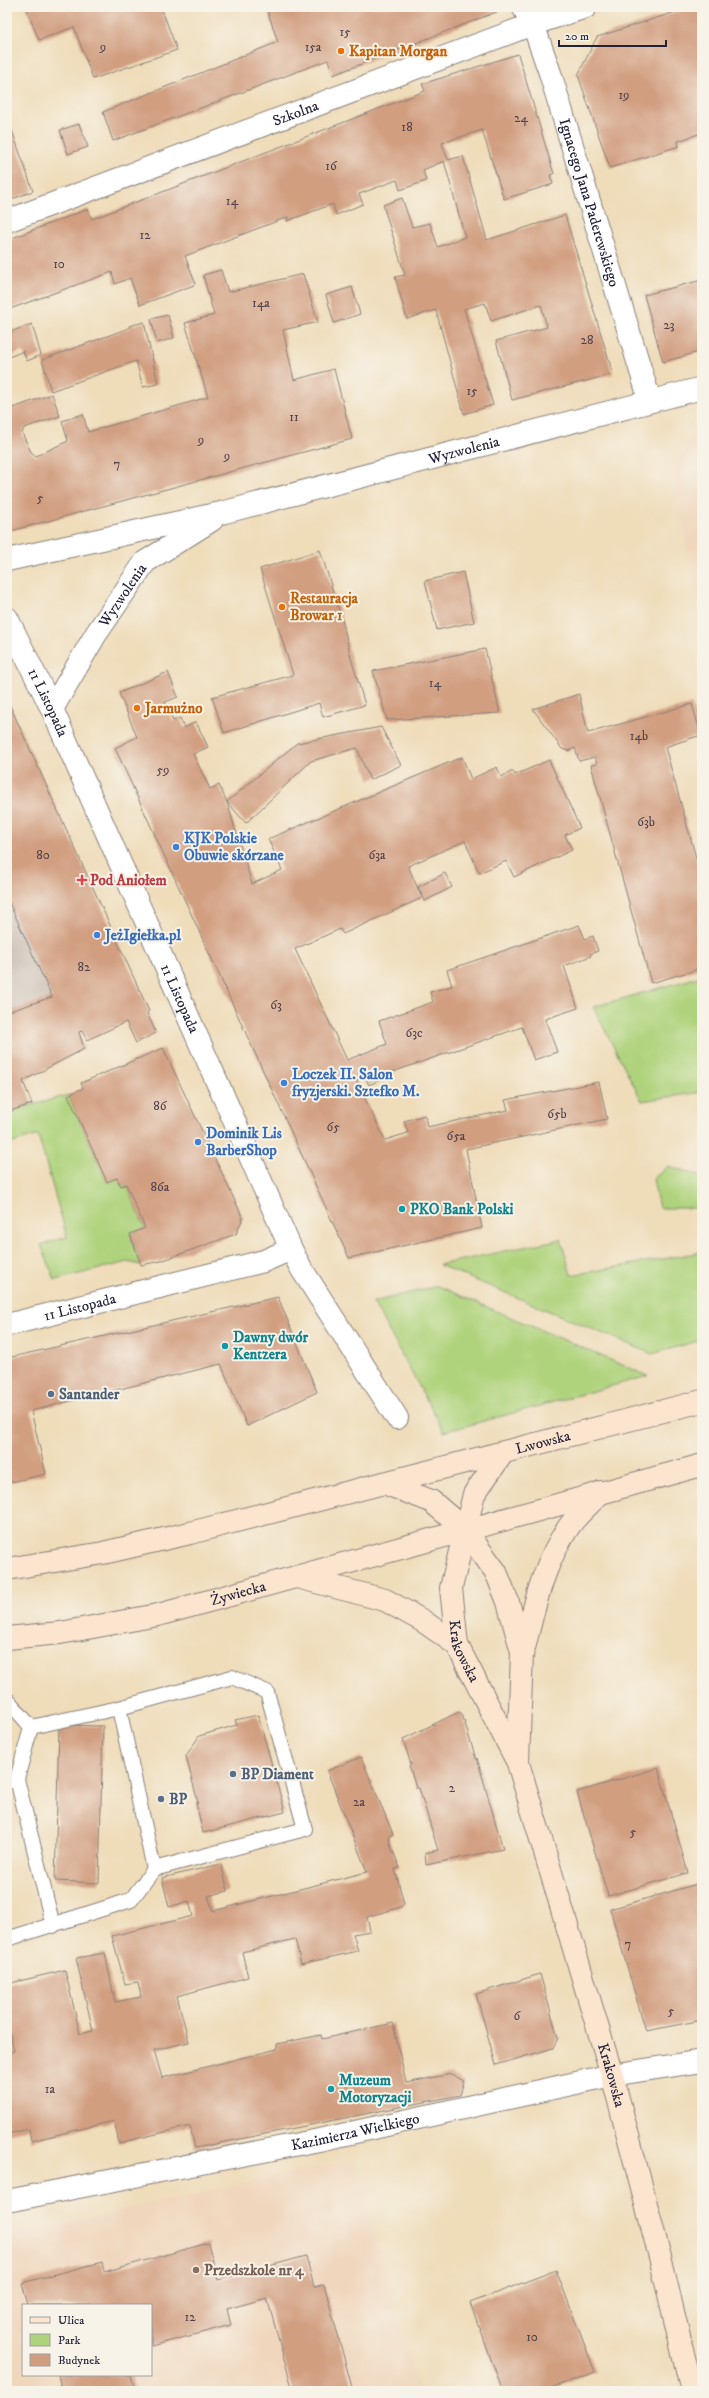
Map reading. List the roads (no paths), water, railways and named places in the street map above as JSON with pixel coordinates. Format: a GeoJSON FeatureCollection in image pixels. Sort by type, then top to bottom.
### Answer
{"type":"FeatureCollection","features":[{"type":"Feature","properties":{"kind":"main road","name":"Lwowska"},"geometry":{"type":"LineString","coordinates":[[384,1483],[702,1401]]}},
{"type":"Feature","properties":{"kind":"main road","name":"Krakowska"},"geometry":{"type":"LineString","coordinates":[[502,1453],[474,1494],[451,1588],[458,1645],[518,1763],[612,2075],[660,2257],[692,2391]]}},
{"type":"Feature","properties":{"kind":"main road"},"geometry":{"type":"LineString","coordinates":[[465,1530],[702,1465]]}},
{"type":"Feature","properties":{"kind":"main road","name":"Krakowska"},"geometry":{"type":"LineString","coordinates":[[384,1483],[432,1501],[465,1530],[496,1572],[508,1602],[522,1652],[518,1763]]}},
{"type":"Feature","properties":{"kind":"main road"},"geometry":{"type":"LineString","coordinates":[[7,1569],[103,1553],[384,1483]]}},
{"type":"Feature","properties":{"kind":"main road"},"geometry":{"type":"LineString","coordinates":[[522,1652],[540,1584],[553,1553],[568,1527],[602,1492]]}},
{"type":"Feature","properties":{"kind":"main road","name":"Żywiecka"},"geometry":{"type":"LineString","coordinates":[[7,1638],[60,1633],[158,1615],[465,1530]]}},
{"type":"Feature","properties":{"kind":"main road"},"geometry":{"type":"LineString","coordinates":[[296,1577],[385,1600],[423,1621],[458,1645]]}},
{"type":"Feature","properties":{"kind":"street","name":"Szkolna"},"geometry":{"type":"LineString","coordinates":[[7,221],[528,16],[586,7]]}},
{"type":"Feature","properties":{"kind":"street","name":"Ignacego Jana Paderewskiego"},"geometry":{"type":"LineString","coordinates":[[528,16],[650,401]]}},
{"type":"Feature","properties":{"kind":"street","name":"Wyzwolenia"},"geometry":{"type":"LineString","coordinates":[[7,560],[225,512],[702,388]]}},
{"type":"Feature","properties":{"kind":"street","name":"Wyzwolenia"},"geometry":{"type":"LineString","coordinates":[[52,709],[96,634],[146,562],[225,512]]}},
{"type":"Feature","properties":{"kind":"street","name":"11 Listopada"},"geometry":{"type":"LineString","coordinates":[[7,618],[52,709],[291,1249],[301,1268],[397,1418]]}},
{"type":"Feature","properties":{"kind":"street","name":"11 Listopada"},"geometry":{"type":"LineString","coordinates":[[7,1325],[264,1261],[291,1249]]}},
{"type":"Feature","properties":{"kind":"street","name":"Kazimierza Wielkiego"},"geometry":{"type":"LineString","coordinates":[[7,2201],[319,2140],[612,2075],[702,2061]]}},
{"type":"Feature","properties":{"kind":"lane"},"geometry":{"type":"LineString","coordinates":[[7,1939],[53,1926],[130,1900],[154,1869],[305,1829],[267,1692],[232,1676],[119,1708],[31,1727]]}},
{"type":"Feature","properties":{"kind":"lane"},"geometry":{"type":"LineString","coordinates":[[7,1699],[31,1727]]}},
{"type":"Feature","properties":{"kind":"lane"},"geometry":{"type":"LineString","coordinates":[[119,1708],[154,1869]]}},
{"type":"Feature","properties":{"kind":"lane"},"geometry":{"type":"LineString","coordinates":[[31,1727],[12,1781],[53,1926]]}},
{"type":"Feature","properties":{"kind":"place","name":"Kapitan Morgan"},"geometry":{"type":"Point","coordinates":[341,51]}},
{"type":"Feature","properties":{"kind":"place","name":"Restauracja Browar 1"},"geometry":{"type":"Point","coordinates":[282,607]}},
{"type":"Feature","properties":{"kind":"place","name":"Jarmużno"},"geometry":{"type":"Point","coordinates":[137,708]}},
{"type":"Feature","properties":{"kind":"place","name":"KJK Polskie Obuwie skórzane"},"geometry":{"type":"Point","coordinates":[176,847]}},
{"type":"Feature","properties":{"kind":"place","name":"Pod Aniołem"},"geometry":{"type":"Point","coordinates":[82,880]}},
{"type":"Feature","properties":{"kind":"place","name":"JeżIgiełka.pl"},"geometry":{"type":"Point","coordinates":[97,935]}},
{"type":"Feature","properties":{"kind":"place","name":"Loczek II. Salon fryzjerski. Sztefko M."},"geometry":{"type":"Point","coordinates":[284,1083]}},
{"type":"Feature","properties":{"kind":"place","name":"Dominik Lis BarberShop"},"geometry":{"type":"Point","coordinates":[198,1142]}},
{"type":"Feature","properties":{"kind":"place","name":"PKO Bank Polski"},"geometry":{"type":"Point","coordinates":[402,1209]}},
{"type":"Feature","properties":{"kind":"place","name":"Dawny dwór Kentzera"},"geometry":{"type":"Point","coordinates":[225,1346]}},
{"type":"Feature","properties":{"kind":"place","name":"Santander"},"geometry":{"type":"Point","coordinates":[51,1394]}},
{"type":"Feature","properties":{"kind":"place","name":"BP Diament"},"geometry":{"type":"Point","coordinates":[233,1774]}},
{"type":"Feature","properties":{"kind":"place","name":"BP"},"geometry":{"type":"Point","coordinates":[161,1799]}},
{"type":"Feature","properties":{"kind":"place","name":"Muzeum Motoryzacji"},"geometry":{"type":"Point","coordinates":[331,2089]}},
{"type":"Feature","properties":{"kind":"place","name":"Przedszkole nr 4"},"geometry":{"type":"Point","coordinates":[196,2270]}}]}
